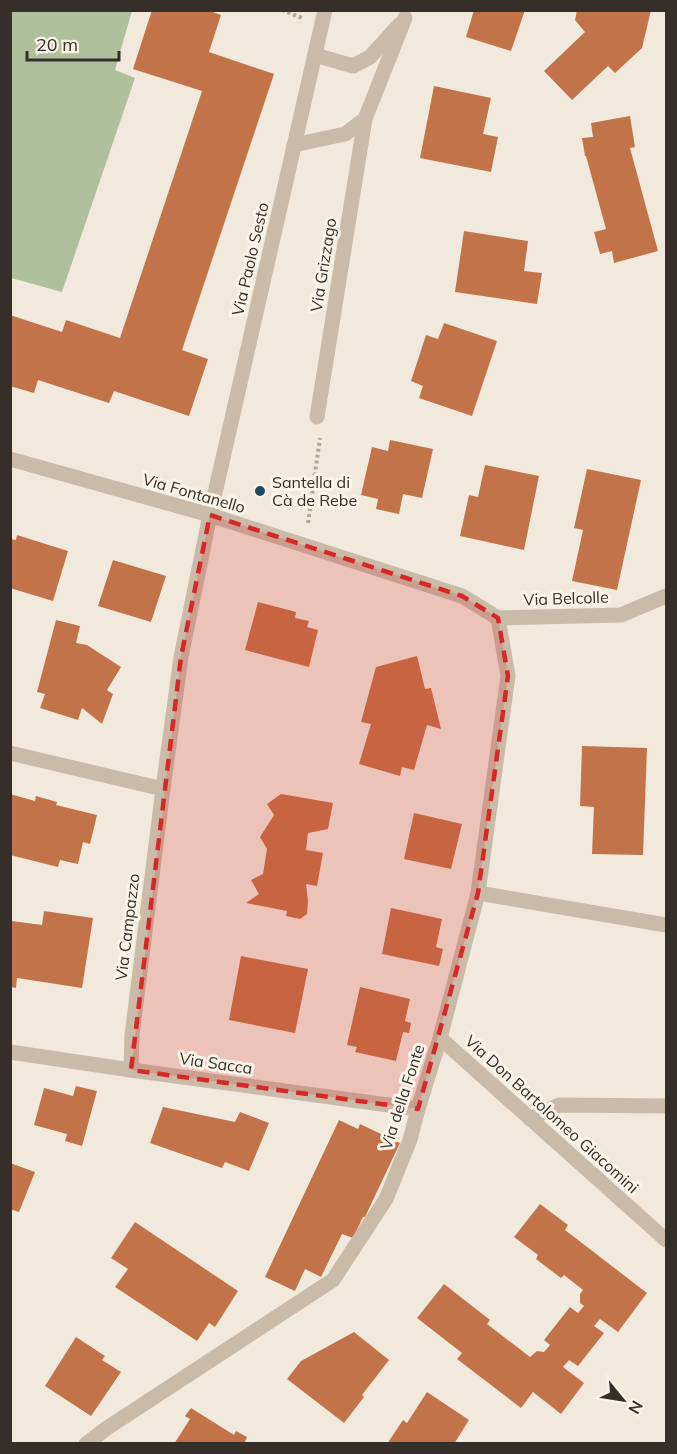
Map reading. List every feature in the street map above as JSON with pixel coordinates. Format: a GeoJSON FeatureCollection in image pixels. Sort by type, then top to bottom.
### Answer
{"type":"FeatureCollection","features":[{"type":"Feature","properties":{"kind":"street","name":"Via Paolo Sesto"},"geometry":{"type":"LineString","coordinates":[[210,515],[325,10]]}},
{"type":"Feature","properties":{"kind":"street","name":"Via Grizzago"},"geometry":{"type":"LineString","coordinates":[[315,55],[354,66],[370,57],[408,14]]}},
{"type":"Feature","properties":{"kind":"street","name":"Via Grizzago"},"geometry":{"type":"LineString","coordinates":[[317,417],[365,118],[408,14]]}},
{"type":"Feature","properties":{"kind":"street"},"geometry":{"type":"LineString","coordinates":[[294,145],[345,135],[365,118]]}},
{"type":"Feature","properties":{"kind":"street","name":"Via Fontanello"},"geometry":{"type":"LineString","coordinates":[[10,459],[210,515],[462,596],[498,618]]}},
{"type":"Feature","properties":{"kind":"street","name":"Via Campazzo"},"geometry":{"type":"LineString","coordinates":[[131,1070],[132,1035],[181,657],[210,515]]}},
{"type":"Feature","properties":{"kind":"street","name":"Via Belcolle"},"geometry":{"type":"LineString","coordinates":[[498,618],[621,615],[666,596]]}},
{"type":"Feature","properties":{"kind":"street","name":"Via della Fonte"},"geometry":{"type":"LineString","coordinates":[[86,1443],[333,1280],[386,1199],[410,1140],[440,1038],[478,893],[508,676],[498,618]]}},
{"type":"Feature","properties":{"kind":"street"},"geometry":{"type":"LineString","coordinates":[[10,753],[163,789]]}},
{"type":"Feature","properties":{"kind":"street"},"geometry":{"type":"LineString","coordinates":[[478,893],[666,925]]}},
{"type":"Feature","properties":{"kind":"street","name":"Via Don Bartolomeo Giacomini"},"geometry":{"type":"LineString","coordinates":[[440,1038],[666,1240]]}},
{"type":"Feature","properties":{"kind":"street","name":"Via Sacca"},"geometry":{"type":"LineString","coordinates":[[10,1052],[418,1108]]}},
{"type":"Feature","properties":{"kind":"street"},"geometry":{"type":"LineString","coordinates":[[530,1119],[559,1105],[666,1106]]}},
{"type":"Feature","properties":{"kind":"path"},"geometry":{"type":"LineString","coordinates":[[304,546],[320,437],[317,417]]}},
{"type":"Feature","properties":{"kind":"highlighted area"},"geometry":{"type":"Polygon","coordinates":[[[210,515],[462,596],[498,618],[508,676],[478,893],[418,1109],[131,1070],[181,657],[210,515]]]}},
{"type":"Feature","properties":{"kind":"green space"},"geometry":{"type":"Polygon","coordinates":[[[10,11],[132,11],[115,70],[135,78],[62,292],[11,278],[10,11]]]}},
{"type":"Feature","properties":{"kind":"building"},"geometry":{"type":"Polygon","coordinates":[[[152,10],[207,10],[221,15],[209,52],[274,74],[182,350],[208,359],[189,416],[114,391],[109,403],[38,380],[34,393],[10,386],[10,315],[62,332],[66,320],[120,338],[202,91],[133,69],[152,10]]]}},
{"type":"Feature","properties":{"kind":"building"},"geometry":{"type":"Polygon","coordinates":[[[474,10],[525,10],[511,51],[466,37],[474,10]]]}},
{"type":"Feature","properties":{"kind":"building"},"geometry":{"type":"Polygon","coordinates":[[[577,10],[651,10],[642,48],[615,73],[608,66],[572,100],[544,71],[585,32],[575,20],[577,10]]]}},
{"type":"Feature","properties":{"kind":"building"},"geometry":{"type":"Polygon","coordinates":[[[434,86],[491,98],[483,134],[498,137],[491,172],[420,158],[434,86]]]}},
{"type":"Feature","properties":{"kind":"building"},"geometry":{"type":"Polygon","coordinates":[[[630,116],[635,147],[630,148],[658,251],[614,263],[612,251],[600,254],[594,232],[606,229],[582,138],[593,137],[591,123],[630,116]]]}},
{"type":"Feature","properties":{"kind":"building"},"geometry":{"type":"Polygon","coordinates":[[[464,231],[528,241],[524,271],[542,273],[537,304],[455,292],[464,231]]]}},
{"type":"Feature","properties":{"kind":"building"},"geometry":{"type":"Polygon","coordinates":[[[444,323],[497,341],[472,416],[419,398],[423,386],[411,381],[426,335],[438,339],[444,323]]]}},
{"type":"Feature","properties":{"kind":"building"},"geometry":{"type":"Polygon","coordinates":[[[390,440],[433,449],[422,498],[403,494],[399,514],[376,509],[378,499],[361,495],[372,447],[388,451],[390,440]]]}},
{"type":"Feature","properties":{"kind":"building"},"geometry":{"type":"Polygon","coordinates":[[[485,465],[539,476],[524,550],[460,536],[469,495],[478,497],[485,465]]]}},
{"type":"Feature","properties":{"kind":"building"},"geometry":{"type":"Polygon","coordinates":[[[587,469],[641,480],[617,590],[572,581],[583,530],[574,528],[587,469]]]}},
{"type":"Feature","properties":{"kind":"building"},"geometry":{"type":"Polygon","coordinates":[[[17,535],[68,551],[53,601],[10,588],[10,539],[16,540],[17,535]]]}},
{"type":"Feature","properties":{"kind":"building"},"geometry":{"type":"Polygon","coordinates":[[[113,560],[166,576],[151,622],[98,606],[113,560]]]}},
{"type":"Feature","properties":{"kind":"building"},"geometry":{"type":"Polygon","coordinates":[[[258,602],[296,612],[295,618],[309,621],[307,627],[318,630],[309,667],[245,650],[258,602]]]}},
{"type":"Feature","properties":{"kind":"building"},"geometry":{"type":"Polygon","coordinates":[[[56,620],[80,626],[76,643],[87,645],[121,667],[107,690],[113,694],[102,724],[82,708],[78,720],[40,708],[45,694],[37,692],[56,620]]]}},
{"type":"Feature","properties":{"kind":"building"},"geometry":{"type":"Polygon","coordinates":[[[417,656],[425,689],[431,688],[441,729],[427,725],[414,770],[402,767],[400,776],[359,764],[371,724],[361,722],[376,667],[417,656]]]}},
{"type":"Feature","properties":{"kind":"building"},"geometry":{"type":"Polygon","coordinates":[[[582,746],[647,748],[643,855],[592,854],[594,807],[580,806],[582,746]]]}},
{"type":"Feature","properties":{"kind":"building"},"geometry":{"type":"Polygon","coordinates":[[[10,794],[35,801],[36,796],[57,802],[56,805],[97,815],[90,844],[83,842],[78,864],[60,860],[58,867],[10,855],[10,794]]]}},
{"type":"Feature","properties":{"kind":"building"},"geometry":{"type":"Polygon","coordinates":[[[281,794],[333,803],[328,829],[308,833],[306,850],[323,853],[317,886],[306,884],[307,914],[300,919],[286,916],[287,911],[246,903],[259,894],[251,880],[263,874],[267,849],[260,837],[274,815],[267,804],[281,794]]]}},
{"type":"Feature","properties":{"kind":"building"},"geometry":{"type":"Polygon","coordinates":[[[414,813],[462,824],[451,869],[404,859],[414,813]]]}},
{"type":"Feature","properties":{"kind":"building"},"geometry":{"type":"Polygon","coordinates":[[[391,908],[442,919],[436,947],[443,949],[439,966],[382,954],[391,908]]]}},
{"type":"Feature","properties":{"kind":"building"},"geometry":{"type":"Polygon","coordinates":[[[44,911],[93,918],[82,988],[17,978],[16,988],[10,987],[10,926],[12,921],[42,925],[44,911]]]}},
{"type":"Feature","properties":{"kind":"building"},"geometry":{"type":"Polygon","coordinates":[[[241,956],[308,969],[295,1033],[229,1020],[241,956]]]}},
{"type":"Feature","properties":{"kind":"building"},"geometry":{"type":"Polygon","coordinates":[[[360,987],[410,999],[405,1021],[411,1023],[409,1033],[403,1032],[396,1061],[355,1052],[357,1047],[347,1045],[360,987]]]}},
{"type":"Feature","properties":{"kind":"building"},"geometry":{"type":"Polygon","coordinates":[[[76,1086],[97,1091],[82,1146],[65,1141],[67,1134],[34,1125],[44,1088],[73,1096],[76,1086]]]}},
{"type":"Feature","properties":{"kind":"building"},"geometry":{"type":"Polygon","coordinates":[[[163,1107],[235,1122],[240,1112],[269,1123],[249,1171],[225,1162],[222,1168],[150,1143],[163,1107]]]}},
{"type":"Feature","properties":{"kind":"building"},"geometry":{"type":"Polygon","coordinates":[[[339,1120],[358,1129],[360,1124],[400,1143],[353,1238],[342,1234],[321,1277],[305,1269],[295,1291],[265,1277],[339,1120]]]}},
{"type":"Feature","properties":{"kind":"building"},"geometry":{"type":"Polygon","coordinates":[[[10,1163],[35,1172],[19,1212],[10,1209],[10,1163]]]}},
{"type":"Feature","properties":{"kind":"building"},"geometry":{"type":"Polygon","coordinates":[[[540,1204],[568,1225],[565,1230],[647,1293],[618,1332],[600,1319],[594,1326],[604,1333],[578,1366],[569,1360],[563,1367],[584,1383],[561,1414],[533,1392],[521,1408],[457,1359],[462,1353],[417,1318],[444,1284],[490,1320],[487,1324],[530,1357],[537,1351],[544,1352],[550,1345],[544,1340],[570,1307],[578,1313],[584,1306],[580,1303],[580,1294],[583,1290],[564,1275],[561,1278],[536,1259],[538,1255],[514,1237],[540,1204]]]}},
{"type":"Feature","properties":{"kind":"building"},"geometry":{"type":"Polygon","coordinates":[[[135,1222],[238,1291],[215,1327],[209,1323],[197,1341],[115,1287],[128,1269],[111,1258],[135,1222]]]}},
{"type":"Feature","properties":{"kind":"building"},"geometry":{"type":"Polygon","coordinates":[[[354,1332],[389,1360],[344,1423],[287,1379],[301,1361],[354,1332]]]}},
{"type":"Feature","properties":{"kind":"building"},"geometry":{"type":"Polygon","coordinates":[[[76,1337],[105,1356],[102,1360],[121,1372],[91,1416],[45,1386],[76,1337]]]}},
{"type":"Feature","properties":{"kind":"building"},"geometry":{"type":"Polygon","coordinates":[[[427,1392],[469,1420],[454,1444],[387,1444],[403,1420],[407,1423],[427,1392]]]}},
{"type":"Feature","properties":{"kind":"building"},"geometry":{"type":"Polygon","coordinates":[[[191,1408],[234,1435],[236,1431],[247,1437],[245,1442],[248,1444],[174,1444],[190,1419],[185,1416],[191,1408]]]}},
{"type":"Feature","properties":{"kind":"place","name":"Santella di Cà de Rebe"},"geometry":{"type":"Point","coordinates":[260,491]}}]}
